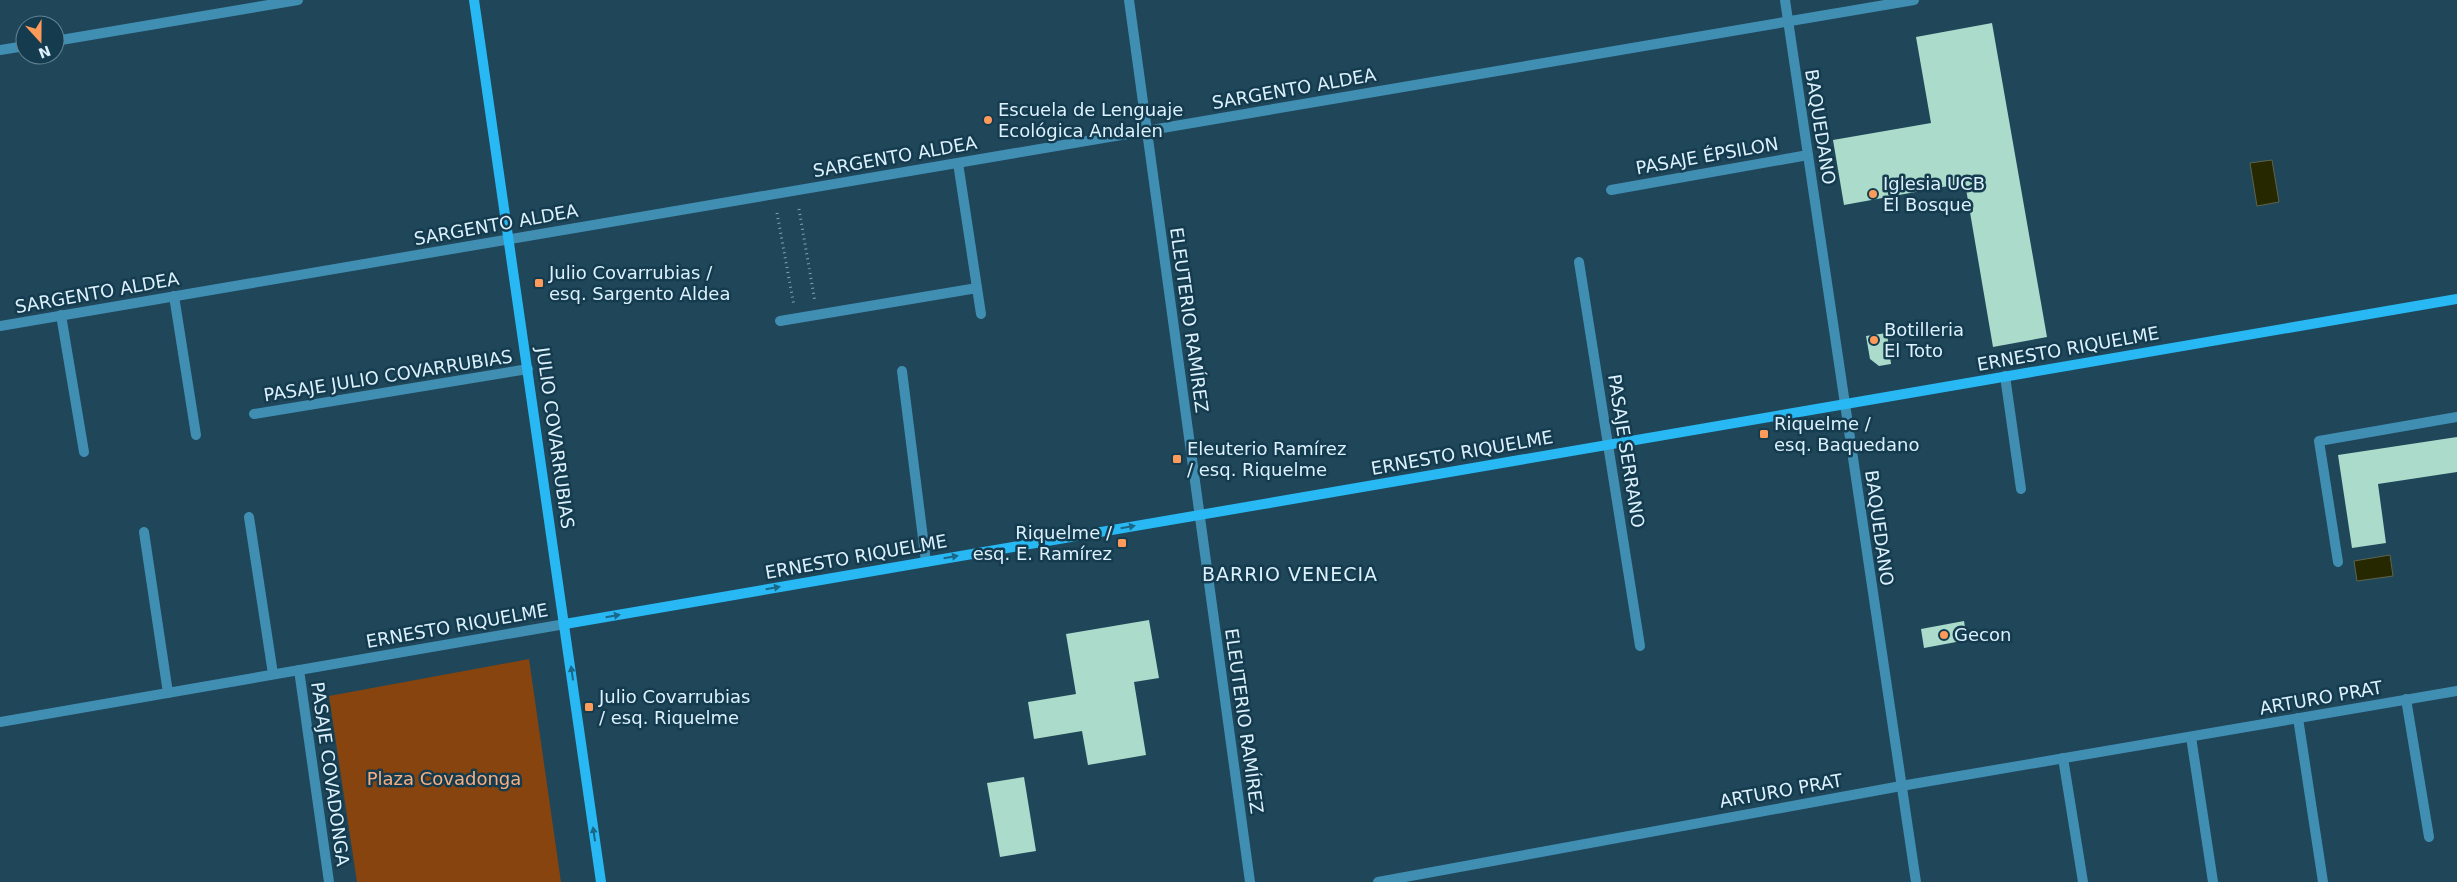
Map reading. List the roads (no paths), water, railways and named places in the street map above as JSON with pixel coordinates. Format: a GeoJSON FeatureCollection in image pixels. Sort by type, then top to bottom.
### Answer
{"type":"FeatureCollection","features":[{"type":"Feature","properties":{"kind":"street"},"geometry":{"type":"LineString","coordinates":[[65,39],[298,0]]}},
{"type":"Feature","properties":{"kind":"street","name":"JULIO COVARRUBIAS"},"geometry":{"type":"LineString","coordinates":[[474,0],[601,882]]}},
{"type":"Feature","properties":{"kind":"street","name":"ELEUTERIO RAMÍREZ"},"geometry":{"type":"LineString","coordinates":[[1129,0],[1250,882]]}},
{"type":"Feature","properties":{"kind":"street","name":"BAQUEDANO"},"geometry":{"type":"LineString","coordinates":[[1784,0],[1845,403],[1900,786],[1916,882]]}},
{"type":"Feature","properties":{"kind":"street","name":"SARGENTO ALDEA"},"geometry":{"type":"LineString","coordinates":[[0,326],[1914,0]]}},
{"type":"Feature","properties":{"kind":"street"},"geometry":{"type":"LineString","coordinates":[[0,50],[15,48]]}},
{"type":"Feature","properties":{"kind":"street","name":"PASAJE ÉPSILON"},"geometry":{"type":"LineString","coordinates":[[1611,190],[1808,155]]}},
{"type":"Feature","properties":{"kind":"street"},"geometry":{"type":"LineString","coordinates":[[958,162],[981,314]]}},
{"type":"Feature","properties":{"kind":"street","name":"PASAJE SERRANO"},"geometry":{"type":"LineString","coordinates":[[1579,262],[1640,646]]}},
{"type":"Feature","properties":{"kind":"street"},"geometry":{"type":"LineString","coordinates":[[780,321],[977,288]]}},
{"type":"Feature","properties":{"kind":"street"},"geometry":{"type":"LineString","coordinates":[[174,296],[196,435]]}},
{"type":"Feature","properties":{"kind":"street","name":"ERNESTO RIQUELME"},"geometry":{"type":"LineString","coordinates":[[0,722],[2457,299]]}},
{"type":"Feature","properties":{"kind":"street"},"geometry":{"type":"LineString","coordinates":[[61,315],[84,452]]}},
{"type":"Feature","properties":{"kind":"street","name":"PASAJE JULIO COVARRUBIAS"},"geometry":{"type":"LineString","coordinates":[[254,414],[528,369]]}},
{"type":"Feature","properties":{"kind":"street"},"geometry":{"type":"LineString","coordinates":[[902,371],[926,562]]}},
{"type":"Feature","properties":{"kind":"street"},"geometry":{"type":"LineString","coordinates":[[2005,376],[2021,489]]}},
{"type":"Feature","properties":{"kind":"street"},"geometry":{"type":"LineString","coordinates":[[2338,562],[2319,441],[2457,417]]}},
{"type":"Feature","properties":{"kind":"street"},"geometry":{"type":"LineString","coordinates":[[249,517],[273,674]]}},
{"type":"Feature","properties":{"kind":"street"},"geometry":{"type":"LineString","coordinates":[[144,532],[168,692]]}},
{"type":"Feature","properties":{"kind":"street","name":"PASAJE COVADONGA"},"geometry":{"type":"LineString","coordinates":[[299,670],[329,882]]}},
{"type":"Feature","properties":{"kind":"street","name":"ARTURO PRAT"},"geometry":{"type":"LineString","coordinates":[[1378,882],[1900,786],[2457,691]]}},
{"type":"Feature","properties":{"kind":"street"},"geometry":{"type":"LineString","coordinates":[[2406,699],[2429,837]]}},
{"type":"Feature","properties":{"kind":"street"},"geometry":{"type":"LineString","coordinates":[[2298,718],[2323,882]]}},
{"type":"Feature","properties":{"kind":"street"},"geometry":{"type":"LineString","coordinates":[[2191,736],[2213,882]]}},
{"type":"Feature","properties":{"kind":"street"},"geometry":{"type":"LineString","coordinates":[[2063,758],[2083,882]]}},
{"type":"Feature","properties":{"kind":"place","name":"Escuela de Lenguaje Ecológica Andalen"},"geometry":{"type":"Point","coordinates":[988,120]}},
{"type":"Feature","properties":{"kind":"place","name":"Iglesia UCB El Bosque"},"geometry":{"type":"Point","coordinates":[1873,194]}},
{"type":"Feature","properties":{"kind":"place","name":"Julio Covarrubias / esq. Sargento Aldea"},"geometry":{"type":"Point","coordinates":[539,283]}},
{"type":"Feature","properties":{"kind":"place","name":"Botilleria El Toto"},"geometry":{"type":"Point","coordinates":[1874,340]}},
{"type":"Feature","properties":{"kind":"place","name":"Riquelme / esq. Baquedano"},"geometry":{"type":"Point","coordinates":[1764,434]}},
{"type":"Feature","properties":{"kind":"place","name":"Eleuterio Ramírez / esq. Riquelme"},"geometry":{"type":"Point","coordinates":[1177,459]}},
{"type":"Feature","properties":{"kind":"place","name":"Riquelme / esq. E. Ramírez"},"geometry":{"type":"Point","coordinates":[1122,543]}},
{"type":"Feature","properties":{"kind":"place","name":"Gecon"},"geometry":{"type":"Point","coordinates":[1944,635]}},
{"type":"Feature","properties":{"kind":"place","name":"Julio Covarrubias / esq. Riquelme"},"geometry":{"type":"Point","coordinates":[589,707]}},
{"type":"Feature","properties":{"kind":"district","name":"BARRIO VENECIA"},"geometry":{"type":"Point","coordinates":[1290,574]}},
{"type":"Feature","properties":{"kind":"park label","name":"Plaza Covadonga"},"geometry":{"type":"Point","coordinates":[444,779]}}]}
